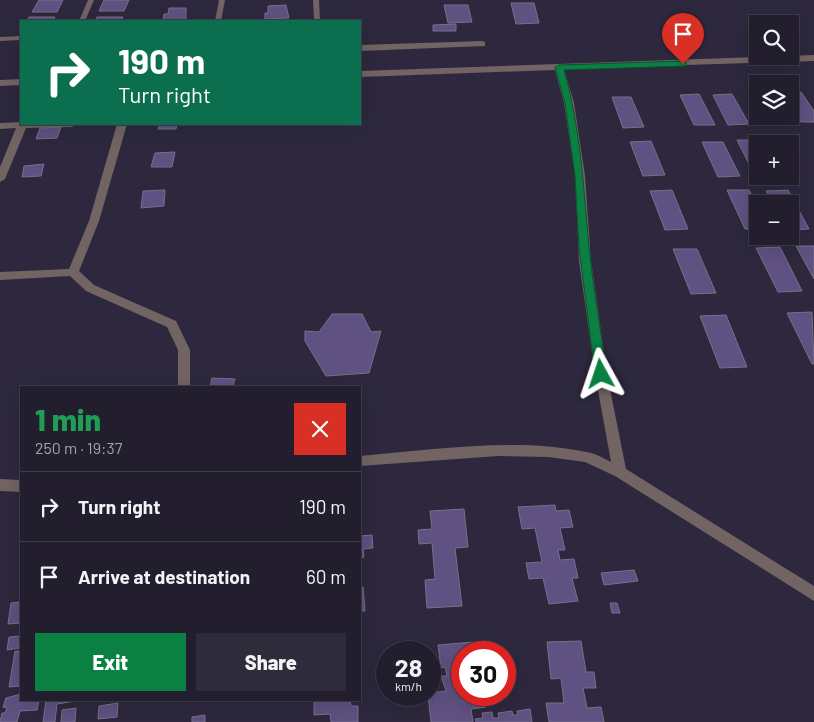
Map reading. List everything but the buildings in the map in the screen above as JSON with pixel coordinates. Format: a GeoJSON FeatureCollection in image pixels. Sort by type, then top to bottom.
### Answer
{"type":"FeatureCollection","features":[{"type":"Feature","properties":{"kind":"street"},"geometry":{"type":"LineString","coordinates":[[361,48],[482,44]]}},
{"type":"Feature","properties":{"kind":"street"},"geometry":{"type":"LineString","coordinates":[[361,74],[814,58]]}},
{"type":"Feature","properties":{"kind":"street"},"geometry":{"type":"LineString","coordinates":[[559,67],[570,112],[580,176],[581,220],[586,270],[601,374],[620,472]]}},
{"type":"Feature","properties":{"kind":"street"},"geometry":{"type":"LineString","coordinates":[[0,83],[20,82]]}},
{"type":"Feature","properties":{"kind":"street"},"geometry":{"type":"LineString","coordinates":[[0,126],[22,125],[0,179]]}},
{"type":"Feature","properties":{"kind":"street"},"geometry":{"type":"LineString","coordinates":[[74,272],[94,221],[122,125]]}},
{"type":"Feature","properties":{"kind":"street"},"geometry":{"type":"LineString","coordinates":[[0,276],[74,272],[90,288],[172,324],[184,350],[184,386]]}},
{"type":"Feature","properties":{"kind":"street"},"geometry":{"type":"LineString","coordinates":[[361,461],[498,451],[548,452],[587,457],[620,472],[814,594]]}},
{"type":"Feature","properties":{"kind":"street"},"geometry":{"type":"LineString","coordinates":[[0,485],[20,486]]}},
{"type":"Feature","properties":{"kind":"lane"},"geometry":{"type":"LineString","coordinates":[[82,20],[91,0]]}},
{"type":"Feature","properties":{"kind":"lane"},"geometry":{"type":"LineString","coordinates":[[218,20],[222,0]]}},
{"type":"Feature","properties":{"kind":"lane"},"geometry":{"type":"LineString","coordinates":[[316,0],[317,20]]}},
{"type":"Feature","properties":{"kind":"lane"},"geometry":{"type":"LineString","coordinates":[[0,39],[20,38]]}},
{"type":"Feature","properties":{"kind":"route"},"geometry":{"type":"LineString","coordinates":[[601,374],[581,220],[580,176],[569,103],[559,67],[683,64]]}}]}
